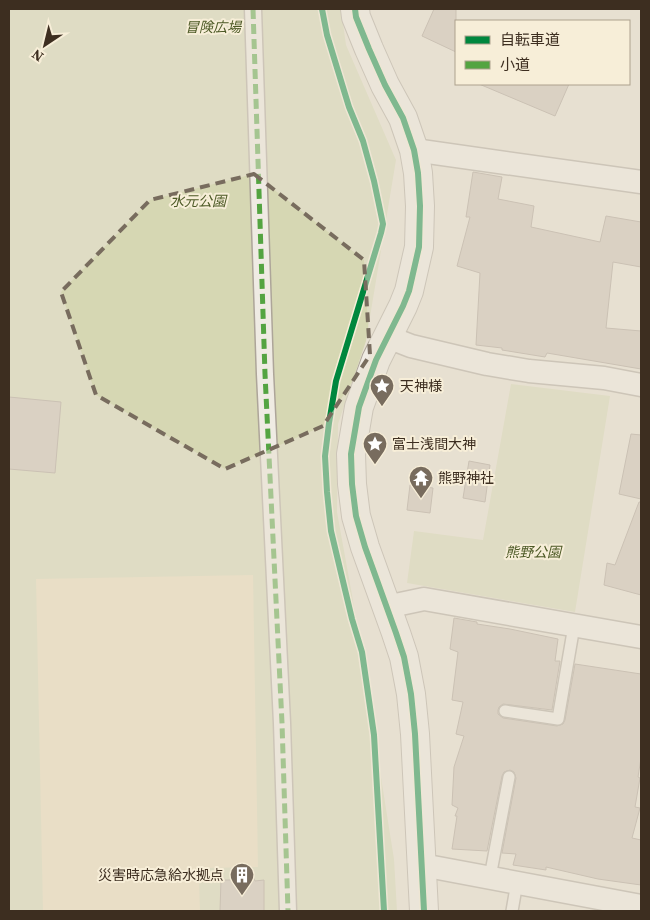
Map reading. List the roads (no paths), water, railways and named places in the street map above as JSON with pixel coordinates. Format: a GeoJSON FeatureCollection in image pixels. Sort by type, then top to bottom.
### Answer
{"type":"FeatureCollection","features":[{"type":"Feature","properties":{"kind":"street"},"geometry":{"type":"LineString","coordinates":[[253,9],[265,374],[282,723],[288,911]]}},
{"type":"Feature","properties":{"kind":"street"},"geometry":{"type":"LineString","coordinates":[[354,9],[385,85],[403,118],[414,150],[418,173],[420,247],[409,291],[376,360],[359,407],[351,454],[356,516],[364,547],[404,657],[411,694],[415,734],[424,911]]}},
{"type":"Feature","properties":{"kind":"street"},"geometry":{"type":"LineString","coordinates":[[414,150],[641,182]]}},
{"type":"Feature","properties":{"kind":"street"},"geometry":{"type":"LineString","coordinates":[[388,338],[411,346],[487,364],[528,371],[604,378],[641,385]]}},
{"type":"Feature","properties":{"kind":"street"},"geometry":{"type":"LineString","coordinates":[[386,607],[424,600],[641,637]]}},
{"type":"Feature","properties":{"kind":"street"},"geometry":{"type":"LineString","coordinates":[[422,864],[641,906]]}},
{"type":"Feature","properties":{"kind":"lane"},"geometry":{"type":"LineString","coordinates":[[505,710],[558,720],[574,626]]}},
{"type":"Feature","properties":{"kind":"lane"},"geometry":{"type":"LineString","coordinates":[[490,877],[510,777]]}},
{"type":"Feature","properties":{"kind":"lane"},"geometry":{"type":"LineString","coordinates":[[512,911],[517,882]]}},
{"type":"Feature","properties":{"kind":"place","name":"天神様"},"geometry":{"type":"Point","coordinates":[382,407]}},
{"type":"Feature","properties":{"kind":"place","name":"富士浅間大神"},"geometry":{"type":"Point","coordinates":[375,465]}},
{"type":"Feature","properties":{"kind":"place","name":"熊野神社"},"geometry":{"type":"Point","coordinates":[421,499]}},
{"type":"Feature","properties":{"kind":"place","name":"災害時応急給水拠点"},"geometry":{"type":"Point","coordinates":[242,896]}},
{"type":"Feature","properties":{"kind":"park label","name":"冒険広場"},"geometry":{"type":"Point","coordinates":[213,27]}},
{"type":"Feature","properties":{"kind":"park label","name":"水元公園"},"geometry":{"type":"Point","coordinates":[198,201]}},
{"type":"Feature","properties":{"kind":"park label","name":"熊野公園"},"geometry":{"type":"Point","coordinates":[533,552]}}]}
